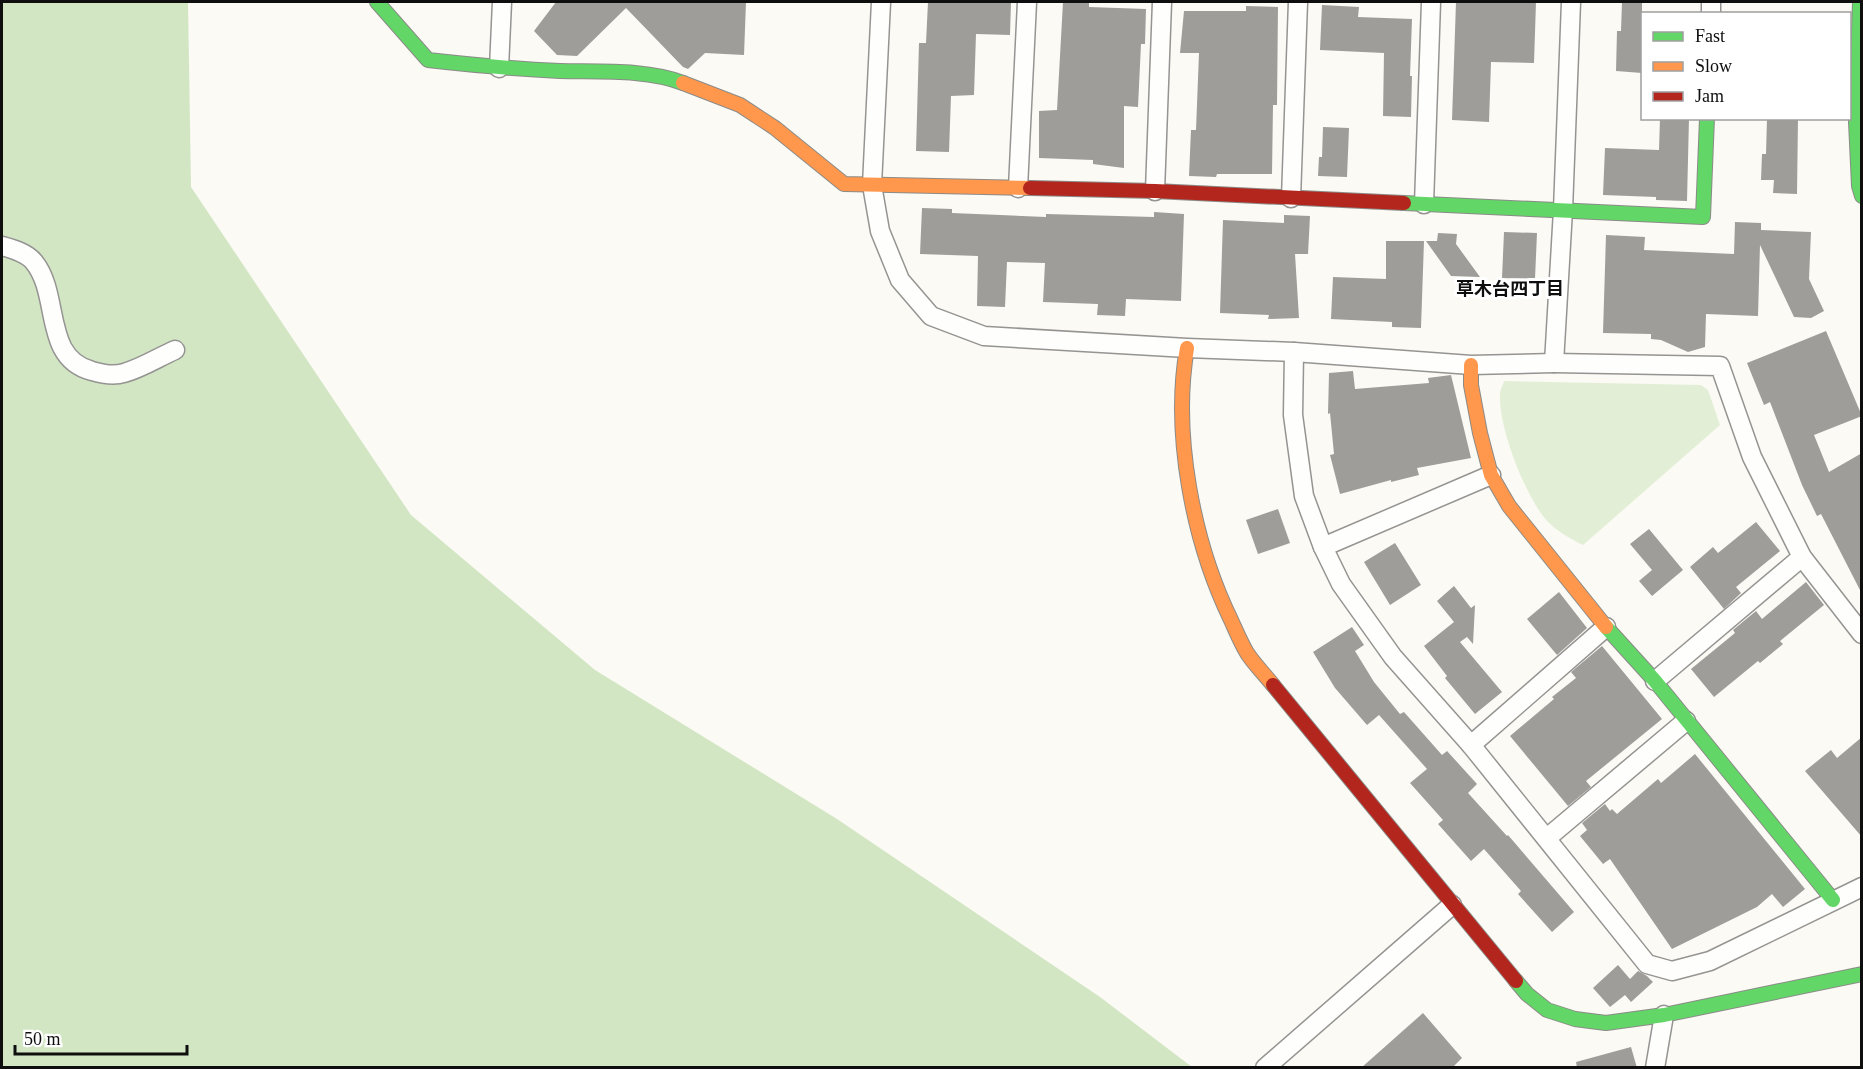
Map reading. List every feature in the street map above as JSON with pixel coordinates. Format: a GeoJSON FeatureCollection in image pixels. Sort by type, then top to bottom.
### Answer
{"type":"FeatureCollection","features":[{"type":"Feature","properties":{"kind":"street"},"geometry":{"type":"LineString","coordinates":[[377,2],[428,60],[499,68],[621,73],[670,78],[740,105],[775,128],[844,183],[1155,191],[1703,217],[1707,120]]}},
{"type":"Feature","properties":{"kind":"street"},"geometry":{"type":"LineString","coordinates":[[499,68],[502,2]]}},
{"type":"Feature","properties":{"kind":"street"},"geometry":{"type":"LineString","coordinates":[[881,2],[872,185],[880,231],[900,280],[931,316],[984,336],[1294,352],[1471,364],[1720,366],[1752,458],[1802,557],[1862,634]]}},
{"type":"Feature","properties":{"kind":"street"},"geometry":{"type":"LineString","coordinates":[[1018,188],[1027,2]]}},
{"type":"Feature","properties":{"kind":"street"},"geometry":{"type":"LineString","coordinates":[[1155,191],[1162,2]]}},
{"type":"Feature","properties":{"kind":"street"},"geometry":{"type":"LineString","coordinates":[[1291,198],[1298,2]]}},
{"type":"Feature","properties":{"kind":"street"},"geometry":{"type":"LineString","coordinates":[[1424,204],[1431,2]]}},
{"type":"Feature","properties":{"kind":"street"},"geometry":{"type":"LineString","coordinates":[[1554,363],[1571,2]]}},
{"type":"Feature","properties":{"kind":"street"},"geometry":{"type":"LineString","coordinates":[[1860,2],[1856,122],[1859,186],[1862,196]]}},
{"type":"Feature","properties":{"kind":"street"},"geometry":{"type":"LineString","coordinates":[[2,246],[27,255],[35,263],[43,279],[58,338],[68,357],[80,368],[100,374],[123,374],[175,350]]}},
{"type":"Feature","properties":{"kind":"street"},"geometry":{"type":"LineString","coordinates":[[1187,348],[1182,377],[1185,448],[1196,526],[1217,591],[1247,652],[1452,905],[1527,993],[1547,1010],[1575,1019],[1606,1023],[1664,1015],[1862,974]]}},
{"type":"Feature","properties":{"kind":"street"},"geometry":{"type":"LineString","coordinates":[[1294,352],[1293,415],[1304,496],[1323,547],[1341,584],[1393,657],[1471,745],[1647,964],[1672,970],[1710,961],[1862,887]]}},
{"type":"Feature","properties":{"kind":"street"},"geometry":{"type":"LineString","coordinates":[[1471,364],[1471,385],[1491,475],[1509,506],[1606,627],[1655,681],[1833,900]]}},
{"type":"Feature","properties":{"kind":"street"},"geometry":{"type":"LineString","coordinates":[[1323,547],[1491,475]]}},
{"type":"Feature","properties":{"kind":"street"},"geometry":{"type":"LineString","coordinates":[[1655,681],[1802,557]]}},
{"type":"Feature","properties":{"kind":"street"},"geometry":{"type":"LineString","coordinates":[[1471,745],[1606,627]]}},
{"type":"Feature","properties":{"kind":"street"},"geometry":{"type":"LineString","coordinates":[[1546,838],[1686,721]]}},
{"type":"Feature","properties":{"kind":"street"},"geometry":{"type":"LineString","coordinates":[[1265,1068],[1452,905]]}},
{"type":"Feature","properties":{"kind":"street"},"geometry":{"type":"LineString","coordinates":[[1655,1068],[1664,1015]]}},
{"type":"Feature","properties":{"kind":"green space"},"geometry":{"type":"Polygon","coordinates":[[[2,2],[188,2],[191,187],[411,515],[595,670],[837,819],[1100,997],[1192,1067],[2,1068],[2,2]]]}},
{"type":"Feature","properties":{"kind":"green space"},"geometry":{"type":"Polygon","coordinates":[[[1504,381],[1701,385],[1708,390],[1720,425],[1583,545],[1569,538],[1548,522],[1531,497],[1515,461],[1504,424],[1500,391],[1504,381]]]}},
{"type":"Feature","properties":{"kind":"building"},"geometry":{"type":"Polygon","coordinates":[[[556,2],[746,2],[744,55],[705,53],[688,69],[683,67],[626,8],[577,56],[557,55],[534,31],[556,2]]]}},
{"type":"Feature","properties":{"kind":"building"},"geometry":{"type":"Polygon","coordinates":[[[928,2],[1011,2],[1010,35],[976,34],[974,95],[951,96],[949,152],[916,151],[919,43],[926,43],[928,2]]]}},
{"type":"Feature","properties":{"kind":"building"},"geometry":{"type":"Polygon","coordinates":[[[1063,2],[1089,2],[1089,7],[1146,9],[1145,44],[1141,44],[1138,107],[1124,106],[1124,168],[1093,164],[1093,160],[1039,158],[1039,111],[1057,110],[1063,2]]]}},
{"type":"Feature","properties":{"kind":"building"},"geometry":{"type":"Polygon","coordinates":[[[1456,2],[1536,2],[1534,63],[1491,62],[1489,122],[1452,120],[1456,2]]]}},
{"type":"Feature","properties":{"kind":"building"},"geometry":{"type":"Polygon","coordinates":[[[1622,2],[1642,2],[1641,73],[1616,71],[1617,31],[1621,31],[1622,2]]]}},
{"type":"Feature","properties":{"kind":"building"},"geometry":{"type":"Polygon","coordinates":[[[1322,5],[1359,7],[1358,17],[1412,19],[1411,117],[1383,116],[1384,53],[1320,50],[1322,5]]]}},
{"type":"Feature","properties":{"kind":"building"},"geometry":{"type":"Polygon","coordinates":[[[1246,6],[1278,7],[1277,105],[1273,105],[1272,174],[1189,176],[1191,130],[1196,130],[1199,53],[1180,53],[1184,11],[1246,11],[1246,6]]]}},
{"type":"Feature","properties":{"kind":"building"},"geometry":{"type":"Polygon","coordinates":[[[1660,120],[1689,120],[1687,201],[1603,195],[1605,148],[1659,150],[1660,120]]]}},
{"type":"Feature","properties":{"kind":"building"},"geometry":{"type":"Polygon","coordinates":[[[1767,120],[1798,120],[1797,194],[1773,193],[1774,180],[1761,180],[1762,154],[1766,154],[1767,120]]]}},
{"type":"Feature","properties":{"kind":"building"},"geometry":{"type":"Polygon","coordinates":[[[1323,127],[1349,128],[1347,177],[1318,176],[1319,157],[1322,157],[1323,127]]]}},
{"type":"Feature","properties":{"kind":"building"},"geometry":{"type":"Polygon","coordinates":[[[922,208],[952,209],[952,213],[1046,217],[1046,214],[1154,217],[1154,212],[1184,214],[1181,301],[1126,299],[1125,316],[1097,315],[1098,304],[1043,302],[1045,263],[1007,262],[1005,307],[977,306],[978,256],[920,254],[922,208]]]}},
{"type":"Feature","properties":{"kind":"building"},"geometry":{"type":"Polygon","coordinates":[[[1284,215],[1310,216],[1308,254],[1295,254],[1299,318],[1268,319],[1269,315],[1220,313],[1223,220],[1284,223],[1284,215]]]}},
{"type":"Feature","properties":{"kind":"building"},"geometry":{"type":"Polygon","coordinates":[[[1735,222],[1761,223],[1761,230],[1811,232],[1809,279],[1824,311],[1811,318],[1794,317],[1760,245],[1758,316],[1706,314],[1705,347],[1688,352],[1661,340],[1651,339],[1651,334],[1603,333],[1606,235],[1645,237],[1644,250],[1734,254],[1735,222]]]}},
{"type":"Feature","properties":{"kind":"building"},"geometry":{"type":"Polygon","coordinates":[[[1504,232],[1537,233],[1535,279],[1502,278],[1504,232]]]}},
{"type":"Feature","properties":{"kind":"building"},"geometry":{"type":"Polygon","coordinates":[[[1438,233],[1457,234],[1456,244],[1480,277],[1451,276],[1426,241],[1437,241],[1438,233]]]}},
{"type":"Feature","properties":{"kind":"building"},"geometry":{"type":"Polygon","coordinates":[[[1386,241],[1424,241],[1421,328],[1392,327],[1392,322],[1331,319],[1333,277],[1386,279],[1386,241]]]}},
{"type":"Feature","properties":{"kind":"building"},"geometry":{"type":"Polygon","coordinates":[[[1826,331],[1862,416],[1814,435],[1829,472],[1862,453],[1862,594],[1821,514],[1817,516],[1802,485],[1770,402],[1764,405],[1747,363],[1826,331]]]}},
{"type":"Feature","properties":{"kind":"building"},"geometry":{"type":"Polygon","coordinates":[[[1353,371],[1355,389],[1429,383],[1428,378],[1451,375],[1471,458],[1417,468],[1419,475],[1340,494],[1330,455],[1334,454],[1330,413],[1328,414],[1329,373],[1353,371]]]}},
{"type":"Feature","properties":{"kind":"building"},"geometry":{"type":"Polygon","coordinates":[[[1278,509],[1290,543],[1258,554],[1246,520],[1278,509]]]}},
{"type":"Feature","properties":{"kind":"building"},"geometry":{"type":"Polygon","coordinates":[[[1756,522],[1780,551],[1736,587],[1741,593],[1724,609],[1690,567],[1713,547],[1718,553],[1756,522]]]}},
{"type":"Feature","properties":{"kind":"building"},"geometry":{"type":"Polygon","coordinates":[[[1649,529],[1683,570],[1652,596],[1639,581],[1652,570],[1630,544],[1649,529]]]}},
{"type":"Feature","properties":{"kind":"building"},"geometry":{"type":"Polygon","coordinates":[[[1395,543],[1421,585],[1390,605],[1364,562],[1395,543]]]}},
{"type":"Feature","properties":{"kind":"building"},"geometry":{"type":"Polygon","coordinates":[[[1806,582],[1824,605],[1780,641],[1783,644],[1714,697],[1691,669],[1735,633],[1733,630],[1756,611],[1762,619],[1806,582]]]}},
{"type":"Feature","properties":{"kind":"building"},"geometry":{"type":"Polygon","coordinates":[[[1454,586],[1471,608],[1475,605],[1473,644],[1467,637],[1460,642],[1502,692],[1475,714],[1445,678],[1447,676],[1424,646],[1454,622],[1437,601],[1454,586]]]}},
{"type":"Feature","properties":{"kind":"building"},"geometry":{"type":"Polygon","coordinates":[[[1559,592],[1587,628],[1557,655],[1527,619],[1559,592]]]}},
{"type":"Feature","properties":{"kind":"building"},"geometry":{"type":"Polygon","coordinates":[[[1352,627],[1364,645],[1355,651],[1374,682],[1400,714],[1404,712],[1442,755],[1447,751],[1477,784],[1468,793],[1508,835],[1574,912],[1552,932],[1518,894],[1521,891],[1484,849],[1471,861],[1438,824],[1443,820],[1410,783],[1427,769],[1379,715],[1367,725],[1335,688],[1313,652],[1352,627]]]}},
{"type":"Feature","properties":{"kind":"building"},"geometry":{"type":"Polygon","coordinates":[[[1602,646],[1662,719],[1586,781],[1591,787],[1568,806],[1510,736],[1576,678],[1571,672],[1602,646]]]}},
{"type":"Feature","properties":{"kind":"building"},"geometry":{"type":"Polygon","coordinates":[[[1862,737],[1862,837],[1805,771],[1831,750],[1837,758],[1862,737]]]}},
{"type":"Feature","properties":{"kind":"building"},"geometry":{"type":"Polygon","coordinates":[[[1695,754],[1805,889],[1783,907],[1772,894],[1757,907],[1672,949],[1610,859],[1603,864],[1580,836],[1587,830],[1582,823],[1605,804],[1610,811],[1612,809],[1617,814],[1658,779],[1661,783],[1695,754]]]}},
{"type":"Feature","properties":{"kind":"building"},"geometry":{"type":"Polygon","coordinates":[[[1618,965],[1630,979],[1638,971],[1653,982],[1631,1002],[1625,995],[1610,1007],[1593,988],[1618,965]]]}},
{"type":"Feature","properties":{"kind":"building"},"geometry":{"type":"Polygon","coordinates":[[[1423,1013],[1462,1058],[1452,1068],[1361,1068],[1423,1013]]]}},
{"type":"Feature","properties":{"kind":"building"},"geometry":{"type":"Polygon","coordinates":[[[1631,1047],[1637,1068],[1577,1068],[1576,1062],[1631,1047]]]}},
{"type":"Feature","properties":{"kind":"traffic: fast"},"geometry":{"type":"LineString","coordinates":[[377,2],[428,60],[527,69],[639,73],[683,83]]}},
{"type":"Feature","properties":{"kind":"traffic: fast"},"geometry":{"type":"LineString","coordinates":[[1860,2],[1856,122],[1859,186],[1862,196]]}},
{"type":"Feature","properties":{"kind":"traffic: fast"},"geometry":{"type":"LineString","coordinates":[[1404,203],[1703,217],[1707,120]]}},
{"type":"Feature","properties":{"kind":"traffic: fast"},"geometry":{"type":"LineString","coordinates":[[1606,627],[1655,681],[1833,900]]}},
{"type":"Feature","properties":{"kind":"traffic: fast"},"geometry":{"type":"LineString","coordinates":[[1516,981],[1527,994],[1547,1010],[1575,1019],[1606,1023],[1664,1015],[1862,974]]}},
{"type":"Feature","properties":{"kind":"traffic: slow"},"geometry":{"type":"LineString","coordinates":[[683,83],[740,105],[775,128],[844,184],[1030,188]]}},
{"type":"Feature","properties":{"kind":"traffic: slow"},"geometry":{"type":"LineString","coordinates":[[1187,348],[1182,416],[1184,451],[1196,522],[1206,557],[1239,637],[1250,657],[1273,685]]}},
{"type":"Feature","properties":{"kind":"traffic: slow"},"geometry":{"type":"LineString","coordinates":[[1471,365],[1471,385],[1491,475],[1509,506],[1606,627]]}},
{"type":"Feature","properties":{"kind":"traffic: jam"},"geometry":{"type":"LineString","coordinates":[[1030,188],[1155,191],[1404,203]]}},
{"type":"Feature","properties":{"kind":"traffic: jam"},"geometry":{"type":"LineString","coordinates":[[1273,685],[1516,981]]}},
{"type":"Feature","properties":{"kind":"district","name":"草木台四丁目"},"geometry":{"type":"Point","coordinates":[1510,289]}}]}
